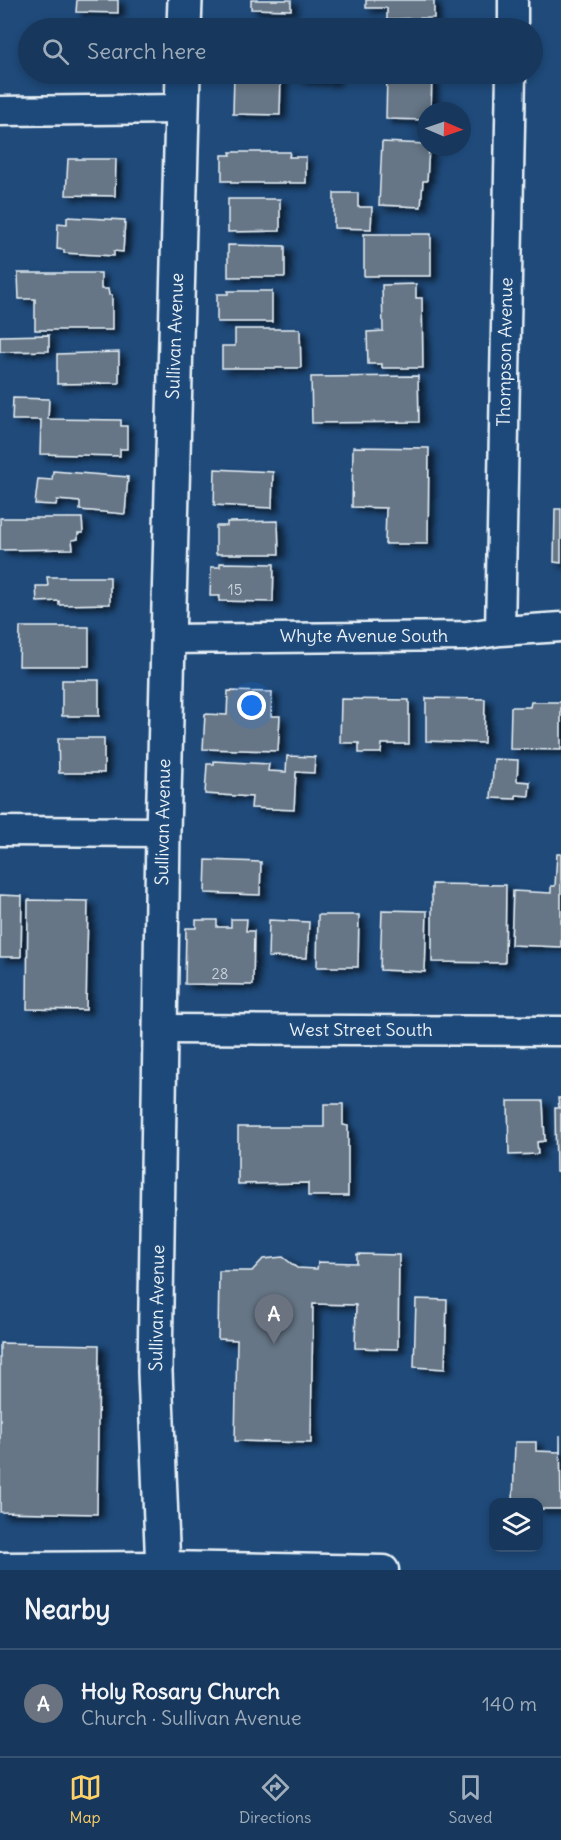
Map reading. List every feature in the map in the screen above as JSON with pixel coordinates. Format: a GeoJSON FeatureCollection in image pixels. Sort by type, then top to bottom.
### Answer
{"type":"FeatureCollection","features":[{"type":"Feature","properties":{"kind":"street"},"geometry":{"type":"LineString","coordinates":[[184,18],[185,0]]}},
{"type":"Feature","properties":{"kind":"street"},"geometry":{"type":"LineString","coordinates":[[513,0],[513,18]]}},
{"type":"Feature","properties":{"kind":"street","name":"Sullivan Avenue"},"geometry":{"type":"LineString","coordinates":[[163,1568],[156,1372],[162,832],[183,84]]}},
{"type":"Feature","properties":{"kind":"street","name":"Thompson Avenue"},"geometry":{"type":"LineString","coordinates":[[500,631],[512,84]]}},
{"type":"Feature","properties":{"kind":"street"},"geometry":{"type":"LineString","coordinates":[[0,111],[182,109]]}},
{"type":"Feature","properties":{"kind":"street","name":"Whyte Avenue South"},"geometry":{"type":"LineString","coordinates":[[167,639],[467,636],[500,631],[561,627]]}},
{"type":"Feature","properties":{"kind":"street"},"geometry":{"type":"LineString","coordinates":[[0,831],[162,832]]}},
{"type":"Feature","properties":{"kind":"street","name":"West Street South"},"geometry":{"type":"LineString","coordinates":[[161,1029],[561,1031]]}},
{"type":"Feature","properties":{"kind":"street"},"geometry":{"type":"LineString","coordinates":[[0,1566],[384,1570]]}},
{"type":"Feature","properties":{"kind":"building"},"geometry":{"type":"Polygon","coordinates":[[[77,0],[118,0],[118,13],[76,12],[77,0]]]}},
{"type":"Feature","properties":{"kind":"building"},"geometry":{"type":"Polygon","coordinates":[[[251,0],[291,0],[291,10],[251,9],[251,0]]]}},
{"type":"Feature","properties":{"kind":"building"},"geometry":{"type":"Polygon","coordinates":[[[366,0],[434,0],[434,18],[387,18],[387,8],[366,8],[366,0]]]}},
{"type":"Feature","properties":{"kind":"building"},"geometry":{"type":"Polygon","coordinates":[[[234,84],[281,84],[280,115],[233,114],[234,84]]]}},
{"type":"Feature","properties":{"kind":"building"},"geometry":{"type":"Polygon","coordinates":[[[387,84],[432,84],[431,102],[417,102],[417,120],[386,119],[387,84]]]}},
{"type":"Feature","properties":{"kind":"building"},"geometry":{"type":"Polygon","coordinates":[[[382,142],[417,144],[417,156],[428,156],[427,181],[423,181],[421,207],[379,205],[382,142]]]}},
{"type":"Feature","properties":{"kind":"building"},"geometry":{"type":"Polygon","coordinates":[[[230,152],[290,152],[289,157],[306,157],[306,183],[222,181],[222,155],[231,155],[230,152]]]}},
{"type":"Feature","properties":{"kind":"building"},"geometry":{"type":"Polygon","coordinates":[[[68,159],[116,159],[115,196],[66,195],[68,159]]]}},
{"type":"Feature","properties":{"kind":"building"},"geometry":{"type":"Polygon","coordinates":[[[334,193],[358,193],[358,207],[372,207],[371,229],[334,228],[334,193]]]}},
{"type":"Feature","properties":{"kind":"building"},"geometry":{"type":"Polygon","coordinates":[[[228,199],[280,199],[280,231],[228,232],[228,199]]]}},
{"type":"Feature","properties":{"kind":"building"},"geometry":{"type":"Polygon","coordinates":[[[67,217],[125,220],[123,252],[114,251],[114,256],[64,253],[64,250],[57,249],[58,223],[67,224],[67,217]]]}},
{"type":"Feature","properties":{"kind":"building"},"geometry":{"type":"Polygon","coordinates":[[[364,234],[431,234],[431,276],[364,276],[364,234]]]}},
{"type":"Feature","properties":{"kind":"building"},"geometry":{"type":"Polygon","coordinates":[[[228,245],[285,246],[285,277],[228,277],[228,245]]]}},
{"type":"Feature","properties":{"kind":"building"},"geometry":{"type":"Polygon","coordinates":[[[18,273],[101,273],[101,289],[108,289],[109,295],[112,295],[112,330],[35,330],[35,299],[19,299],[18,273]]]}},
{"type":"Feature","properties":{"kind":"building"},"geometry":{"type":"Polygon","coordinates":[[[416,284],[416,298],[422,298],[423,368],[382,368],[382,364],[368,364],[367,332],[383,331],[382,285],[416,284]]]}},
{"type":"Feature","properties":{"kind":"building"},"geometry":{"type":"Polygon","coordinates":[[[228,291],[272,291],[272,322],[217,322],[217,294],[228,294],[228,291]]]}},
{"type":"Feature","properties":{"kind":"building"},"geometry":{"type":"Polygon","coordinates":[[[235,329],[300,329],[301,368],[222,368],[222,346],[235,346],[235,329]]]}},
{"type":"Feature","properties":{"kind":"building"},"geometry":{"type":"Polygon","coordinates":[[[49,335],[49,351],[0,352],[0,336],[49,335]]]}},
{"type":"Feature","properties":{"kind":"building"},"geometry":{"type":"Polygon","coordinates":[[[119,352],[119,383],[57,384],[57,354],[119,352]]]}},
{"type":"Feature","properties":{"kind":"building"},"geometry":{"type":"Polygon","coordinates":[[[418,376],[419,422],[312,423],[311,377],[418,376]]]}},
{"type":"Feature","properties":{"kind":"building"},"geometry":{"type":"Polygon","coordinates":[[[13,398],[49,399],[48,419],[121,420],[121,426],[127,426],[127,449],[120,449],[120,456],[40,454],[41,420],[12,420],[13,398]]]}},
{"type":"Feature","properties":{"kind":"building"},"geometry":{"type":"Polygon","coordinates":[[[353,447],[429,448],[428,544],[385,544],[386,508],[352,507],[353,447]]]}},
{"type":"Feature","properties":{"kind":"building"},"geometry":{"type":"Polygon","coordinates":[[[215,469],[273,472],[272,508],[214,505],[215,469]]]}},
{"type":"Feature","properties":{"kind":"building"},"geometry":{"type":"Polygon","coordinates":[[[53,471],[128,477],[125,514],[80,510],[80,502],[57,500],[56,505],[35,504],[38,479],[52,480],[53,471]]]}},
{"type":"Feature","properties":{"kind":"building"},"geometry":{"type":"Polygon","coordinates":[[[555,509],[561,509],[561,563],[554,562],[555,509]]]}},
{"type":"Feature","properties":{"kind":"building"},"geometry":{"type":"Polygon","coordinates":[[[0,518],[82,518],[83,533],[78,533],[78,539],[72,540],[73,549],[0,550],[0,518]]]}},
{"type":"Feature","properties":{"kind":"building"},"geometry":{"type":"Polygon","coordinates":[[[278,521],[279,554],[216,554],[216,526],[227,526],[227,522],[278,521]]]}},
{"type":"Feature","properties":{"kind":"building"},"geometry":{"type":"Polygon","coordinates":[[[220,563],[274,564],[273,602],[219,601],[220,596],[210,596],[211,567],[220,567],[220,563]]]}},
{"type":"Feature","properties":{"kind":"building"},"geometry":{"type":"Polygon","coordinates":[[[47,577],[110,577],[110,604],[59,605],[59,601],[37,602],[36,586],[48,586],[47,577]]]}},
{"type":"Feature","properties":{"kind":"building"},"geometry":{"type":"Polygon","coordinates":[[[20,627],[89,627],[89,666],[19,666],[20,627]]]}},
{"type":"Feature","properties":{"kind":"building"},"geometry":{"type":"Polygon","coordinates":[[[62,680],[99,680],[99,716],[62,716],[62,680]]]}},
{"type":"Feature","properties":{"kind":"building"},"geometry":{"type":"Polygon","coordinates":[[[228,691],[272,692],[271,716],[280,716],[278,751],[203,749],[205,714],[227,715],[228,691]]]}},
{"type":"Feature","properties":{"kind":"building"},"geometry":{"type":"Polygon","coordinates":[[[426,698],[485,699],[484,743],[426,741],[426,698]]]}},
{"type":"Feature","properties":{"kind":"building"},"geometry":{"type":"Polygon","coordinates":[[[341,699],[409,700],[409,744],[382,744],[381,753],[359,753],[359,743],[340,743],[341,699]]]}},
{"type":"Feature","properties":{"kind":"building"},"geometry":{"type":"Polygon","coordinates":[[[531,702],[561,702],[561,750],[510,749],[511,707],[530,707],[531,702]]]}},
{"type":"Feature","properties":{"kind":"building"},"geometry":{"type":"Polygon","coordinates":[[[58,738],[104,738],[104,773],[59,773],[58,738]]]}},
{"type":"Feature","properties":{"kind":"building"},"geometry":{"type":"Polygon","coordinates":[[[287,756],[315,757],[314,773],[296,772],[294,810],[251,808],[252,797],[205,794],[207,764],[214,764],[214,761],[269,764],[268,771],[286,772],[287,756]]]}},
{"type":"Feature","properties":{"kind":"building"},"geometry":{"type":"Polygon","coordinates":[[[494,759],[518,760],[517,781],[530,782],[529,796],[516,795],[516,799],[491,798],[494,759]]]}},
{"type":"Feature","properties":{"kind":"building"},"geometry":{"type":"Polygon","coordinates":[[[557,854],[561,854],[561,947],[511,945],[513,891],[551,893],[551,886],[555,886],[557,854]]]}},
{"type":"Feature","properties":{"kind":"building"},"geometry":{"type":"Polygon","coordinates":[[[206,860],[261,862],[260,895],[205,893],[206,860]]]}},
{"type":"Feature","properties":{"kind":"building"},"geometry":{"type":"Polygon","coordinates":[[[432,884],[506,885],[505,963],[432,962],[432,884]]]}},
{"type":"Feature","properties":{"kind":"building"},"geometry":{"type":"Polygon","coordinates":[[[0,895],[22,896],[21,957],[0,957],[0,895]]]}},
{"type":"Feature","properties":{"kind":"building"},"geometry":{"type":"Polygon","coordinates":[[[28,900],[88,901],[86,1010],[27,1009],[28,900]]]}},
{"type":"Feature","properties":{"kind":"building"},"geometry":{"type":"Polygon","coordinates":[[[382,910],[427,911],[425,972],[380,970],[382,910]]]}},
{"type":"Feature","properties":{"kind":"building"},"geometry":{"type":"Polygon","coordinates":[[[318,915],[359,915],[358,967],[317,967],[318,915]]]}},
{"type":"Feature","properties":{"kind":"building"},"geometry":{"type":"Polygon","coordinates":[[[231,919],[247,919],[246,931],[254,931],[253,985],[185,984],[186,928],[196,928],[196,920],[217,920],[217,927],[231,927],[231,919]]]}},
{"type":"Feature","properties":{"kind":"building"},"geometry":{"type":"Polygon","coordinates":[[[269,920],[309,922],[307,958],[268,957],[269,920]]]}},
{"type":"Feature","properties":{"kind":"building"},"geometry":{"type":"Polygon","coordinates":[[[558,1098],[561,1098],[561,1172],[556,1172],[555,1108],[559,1108],[558,1098]]]}},
{"type":"Feature","properties":{"kind":"building"},"geometry":{"type":"Polygon","coordinates":[[[508,1101],[543,1101],[545,1141],[537,1142],[538,1154],[509,1155],[508,1101]]]}},
{"type":"Feature","properties":{"kind":"building"},"geometry":{"type":"Polygon","coordinates":[[[324,1104],[343,1104],[343,1125],[348,1126],[348,1196],[308,1196],[308,1183],[238,1184],[238,1127],[324,1127],[324,1104]]]}},
{"type":"Feature","properties":{"kind":"building"},"geometry":{"type":"Polygon","coordinates":[[[357,1254],[399,1255],[398,1349],[355,1348],[356,1305],[313,1304],[311,1443],[235,1441],[237,1340],[218,1339],[219,1271],[252,1271],[263,1259],[283,1257],[297,1268],[317,1269],[318,1262],[357,1263],[357,1254]]]}},
{"type":"Feature","properties":{"kind":"building"},"geometry":{"type":"Polygon","coordinates":[[[416,1299],[447,1300],[445,1369],[414,1367],[416,1299]]]}},
{"type":"Feature","properties":{"kind":"building"},"geometry":{"type":"Polygon","coordinates":[[[0,1343],[99,1345],[97,1514],[0,1512],[0,1343]]]}},
{"type":"Feature","properties":{"kind":"building"},"geometry":{"type":"Polygon","coordinates":[[[560,1435],[561,1509],[543,1509],[543,1498],[513,1498],[515,1442],[536,1442],[536,1451],[560,1452],[560,1435]]]}},
{"type":"Feature","properties":{"kind":"place","name":"Holy Rosary Church"},"geometry":{"type":"Point","coordinates":[274,1344]}}]}
